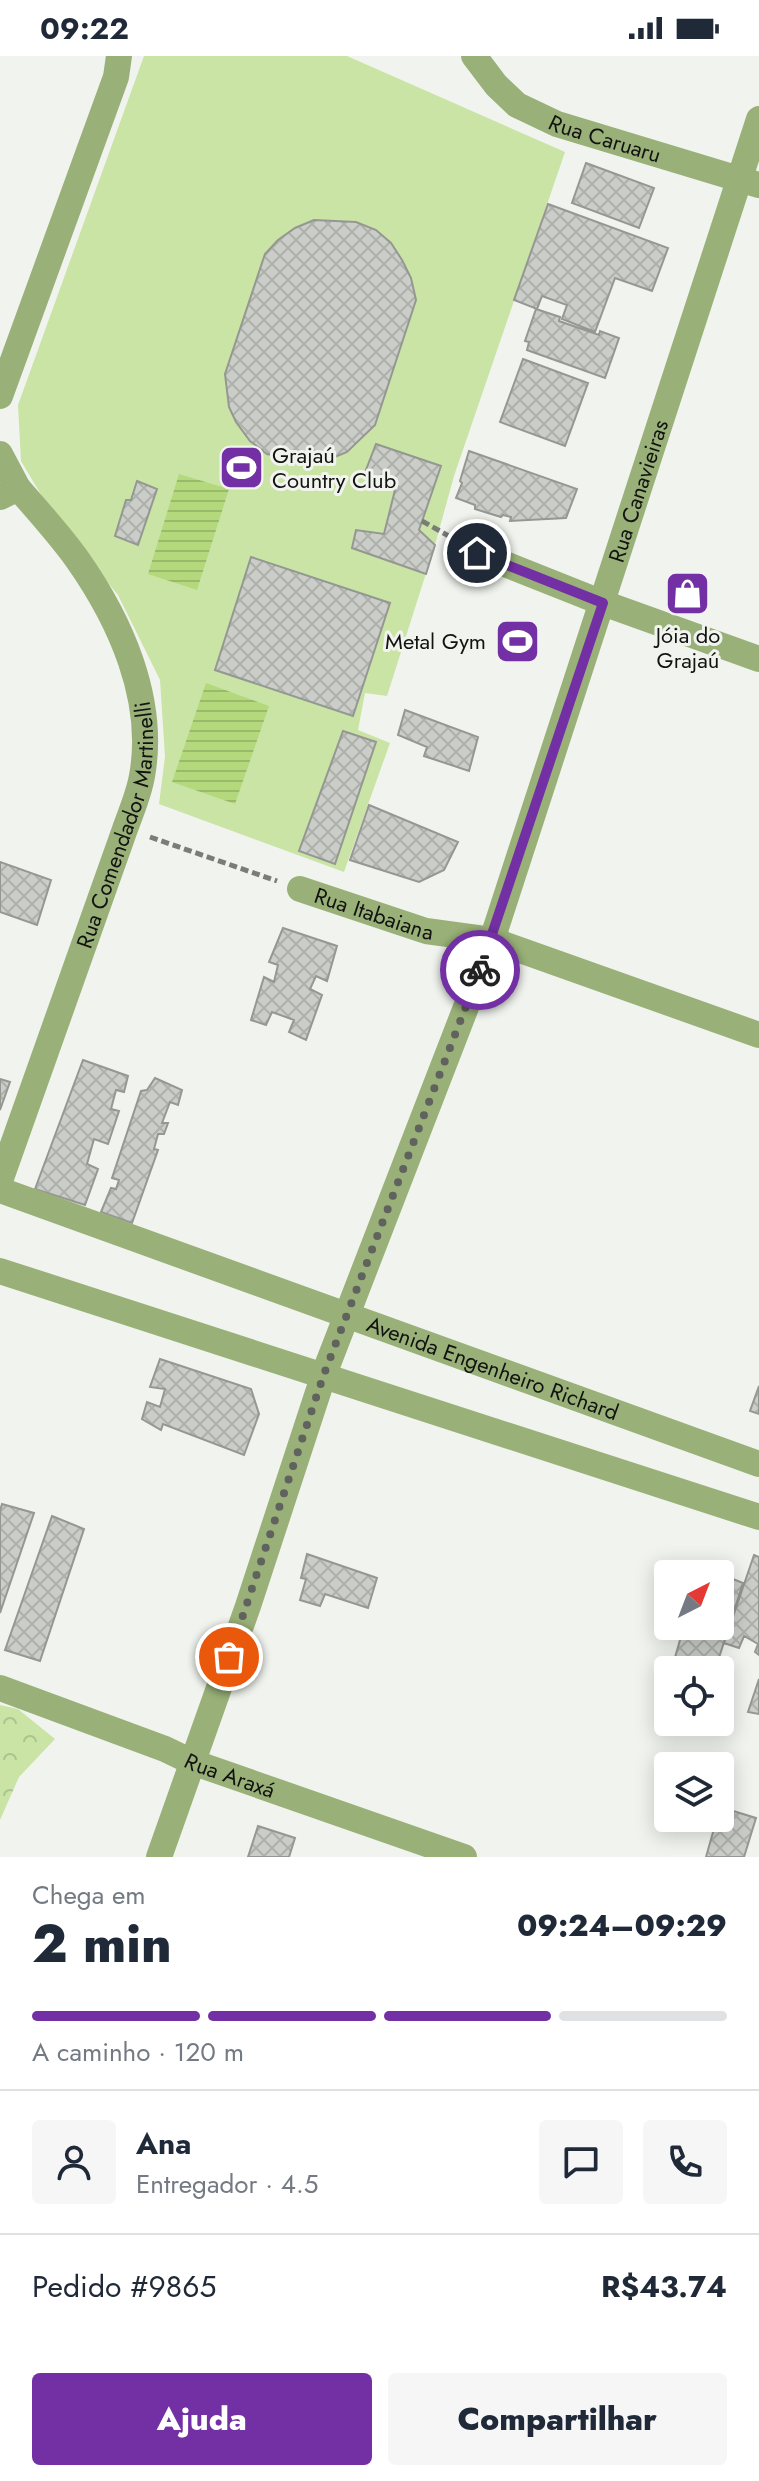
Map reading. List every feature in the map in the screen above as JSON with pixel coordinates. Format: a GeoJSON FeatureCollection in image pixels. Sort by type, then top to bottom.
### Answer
{"type":"FeatureCollection","features":[{"type":"Feature","properties":{"kind":"street"},"geometry":{"type":"LineString","coordinates":[[0,396],[116,77],[119,56]]}},
{"type":"Feature","properties":{"kind":"street","name":"Rua Caruaru"},"geometry":{"type":"LineString","coordinates":[[474,56],[496,85],[517,105],[557,124],[749,182]]}},
{"type":"Feature","properties":{"kind":"street","name":"Rua Canavieiras"},"geometry":{"type":"LineString","coordinates":[[159,1857],[248,1606],[324,1374],[492,940],[603,603],[749,182],[759,119]]}},
{"type":"Feature","properties":{"kind":"street","name":"Rua Comendador Martinelli"},"geometry":{"type":"LineString","coordinates":[[0,454],[9,493],[77,558],[119,627],[135,678],[144,723],[142,776],[0,1181]]}},
{"type":"Feature","properties":{"kind":"street"},"geometry":{"type":"LineString","coordinates":[[477,553],[603,603],[759,659]]}},
{"type":"Feature","properties":{"kind":"street","name":"Rua Itabaiana"},"geometry":{"type":"LineString","coordinates":[[300,889],[426,931],[492,940],[759,1035]]}},
{"type":"Feature","properties":{"kind":"street","name":"Avenida Engenheiro Richard"},"geometry":{"type":"LineString","coordinates":[[0,1190],[759,1464]]}},
{"type":"Feature","properties":{"kind":"street"},"geometry":{"type":"LineString","coordinates":[[0,1271],[759,1517]]}},
{"type":"Feature","properties":{"kind":"street","name":"Rua Araxá"},"geometry":{"type":"LineString","coordinates":[[0,1688],[165,1749],[192,1762],[464,1857]]}},
{"type":"Feature","properties":{"kind":"path"},"geometry":{"type":"LineString","coordinates":[[422,521],[477,553]]}},
{"type":"Feature","properties":{"kind":"path","name":"Rua Itabaiana"},"geometry":{"type":"LineString","coordinates":[[125,829],[300,889]]}},
{"type":"Feature","properties":{"kind":"green space","name":"Grajaú Country Club"},"geometry":{"type":"Polygon","coordinates":[[[144,56],[347,56],[565,152],[454,476],[387,696],[365,693],[358,730],[390,743],[344,872],[159,804],[165,757],[160,680],[118,595],[59,525],[21,461],[18,405],[144,56]]]}},
{"type":"Feature","properties":{"kind":"green space"},"geometry":{"type":"Polygon","coordinates":[[[0,1705],[18,1709],[55,1739],[19,1777],[0,1820],[0,1705]]]}},
{"type":"Feature","properties":{"kind":"shaded area"},"geometry":{"type":"Polygon","coordinates":[[[179,474],[229,489],[197,590],[148,574],[179,474]]]}},
{"type":"Feature","properties":{"kind":"shaded area"},"geometry":{"type":"Polygon","coordinates":[[[206,683],[269,706],[235,804],[172,782],[206,683]]]}},
{"type":"Feature","properties":{"kind":"building"},"geometry":{"type":"Polygon","coordinates":[[[586,163],[654,188],[639,228],[572,203],[586,163]]]}},
{"type":"Feature","properties":{"kind":"building"},"geometry":{"type":"Polygon","coordinates":[[[548,204],[668,248],[652,291],[615,278],[595,332],[562,319],[567,305],[542,296],[537,309],[514,300],[548,204]]]}},
{"type":"Feature","properties":{"kind":"building"},"geometry":{"type":"Polygon","coordinates":[[[314,220],[356,222],[376,230],[391,243],[402,260],[411,278],[416,300],[375,425],[347,452],[330,459],[304,463],[267,454],[250,441],[229,407],[225,374],[265,254],[295,228],[314,220]]]}},
{"type":"Feature","properties":{"kind":"building"},"geometry":{"type":"Polygon","coordinates":[[[536,309],[599,335],[600,331],[619,338],[605,378],[527,350],[529,342],[525,341],[536,309]]]}},
{"type":"Feature","properties":{"kind":"building"},"geometry":{"type":"Polygon","coordinates":[[[523,359],[588,383],[565,446],[500,422],[523,359]]]}},
{"type":"Feature","properties":{"kind":"building"},"geometry":{"type":"Polygon","coordinates":[[[376,444],[441,466],[419,530],[435,545],[426,574],[352,548],[356,530],[384,534],[395,490],[364,475],[376,444]]]}},
{"type":"Feature","properties":{"kind":"building"},"geometry":{"type":"Polygon","coordinates":[[[469,451],[577,489],[566,518],[510,521],[511,517],[475,509],[475,505],[456,498],[469,451]]]}},
{"type":"Feature","properties":{"kind":"building"},"geometry":{"type":"Polygon","coordinates":[[[137,481],[157,489],[138,545],[115,536],[126,500],[131,500],[137,481]]]}},
{"type":"Feature","properties":{"kind":"building"},"geometry":{"type":"Polygon","coordinates":[[[251,557],[390,603],[353,716],[215,670],[251,557]]]}},
{"type":"Feature","properties":{"kind":"building"},"geometry":{"type":"Polygon","coordinates":[[[405,710],[478,737],[469,771],[424,756],[427,747],[398,735],[405,710]]]}},
{"type":"Feature","properties":{"kind":"building"},"geometry":{"type":"Polygon","coordinates":[[[343,731],[376,742],[335,864],[299,851],[343,731]]]}},
{"type":"Feature","properties":{"kind":"building"},"geometry":{"type":"Polygon","coordinates":[[[369,805],[458,842],[444,870],[419,882],[350,860],[369,805]]]}},
{"type":"Feature","properties":{"kind":"building"},"geometry":{"type":"Polygon","coordinates":[[[0,862],[51,880],[37,925],[0,912],[0,862]]]}},
{"type":"Feature","properties":{"kind":"building"},"geometry":{"type":"Polygon","coordinates":[[[283,928],[337,946],[327,981],[316,976],[310,989],[322,995],[306,1040],[289,1032],[294,1020],[272,1012],[266,1025],[251,1020],[264,977],[274,982],[278,965],[269,962],[283,928]]]}},
{"type":"Feature","properties":{"kind":"building"},"geometry":{"type":"Polygon","coordinates":[[[83,1060],[128,1076],[124,1092],[116,1090],[111,1109],[119,1111],[108,1144],[94,1139],[87,1164],[98,1169],[85,1205],[35,1189],[83,1060]]]}},
{"type":"Feature","properties":{"kind":"building"},"geometry":{"type":"Polygon","coordinates":[[[155,1078],[182,1090],[178,1105],[170,1102],[162,1123],[168,1123],[164,1134],[158,1134],[154,1149],[158,1150],[132,1223],[101,1212],[111,1188],[116,1189],[119,1180],[112,1178],[141,1091],[147,1090],[155,1078]]]}},
{"type":"Feature","properties":{"kind":"building"},"geometry":{"type":"Polygon","coordinates":[[[0,1079],[10,1082],[0,1110],[0,1079]]]}},
{"type":"Feature","properties":{"kind":"building"},"geometry":{"type":"Polygon","coordinates":[[[160,1359],[251,1389],[259,1414],[244,1455],[163,1424],[161,1430],[142,1419],[147,1402],[160,1407],[165,1389],[150,1387],[160,1359]]]}},
{"type":"Feature","properties":{"kind":"building"},"geometry":{"type":"Polygon","coordinates":[[[759,1386],[759,1414],[750,1411],[759,1386]]]}},
{"type":"Feature","properties":{"kind":"building"},"geometry":{"type":"Polygon","coordinates":[[[2,1504],[34,1513],[0,1613],[0,1511],[2,1504]]]}},
{"type":"Feature","properties":{"kind":"building"},"geometry":{"type":"Polygon","coordinates":[[[52,1516],[84,1529],[40,1661],[5,1650],[52,1516]]]}},
{"type":"Feature","properties":{"kind":"building"},"geometry":{"type":"Polygon","coordinates":[[[307,1554],[377,1578],[368,1608],[325,1594],[320,1606],[300,1600],[306,1579],[301,1578],[307,1554]]]}},
{"type":"Feature","properties":{"kind":"building"},"geometry":{"type":"Polygon","coordinates":[[[754,1555],[759,1557],[759,1655],[755,1652],[758,1644],[744,1636],[739,1648],[724,1643],[725,1640],[734,1640],[734,1614],[754,1555]]]}},
{"type":"Feature","properties":{"kind":"building"},"geometry":{"type":"Polygon","coordinates":[[[734,1579],[743,1583],[734,1611],[734,1579]]]}},
{"type":"Feature","properties":{"kind":"building"},"geometry":{"type":"Polygon","coordinates":[[[680,1640],[725,1640],[720,1656],[675,1656],[680,1640]]]}},
{"type":"Feature","properties":{"kind":"building"},"geometry":{"type":"Polygon","coordinates":[[[759,1679],[759,1714],[748,1712],[759,1679]]]}},
{"type":"Feature","properties":{"kind":"building"},"geometry":{"type":"Polygon","coordinates":[[[734,1811],[756,1818],[744,1857],[706,1857],[713,1832],[734,1832],[734,1811]]]}},
{"type":"Feature","properties":{"kind":"building"},"geometry":{"type":"Polygon","coordinates":[[[258,1826],[295,1838],[289,1857],[248,1857],[258,1826]]]}},
{"type":"Feature","properties":{"kind":"way so far"},"geometry":{"type":"LineString","coordinates":[[229,1657],[324,1374],[480,970]]}},
{"type":"Feature","properties":{"kind":"place","name":"Grajaú Country Club"},"geometry":{"type":"Point","coordinates":[241,468]}},
{"type":"Feature","properties":{"kind":"place","name":"Jóia do Grajaú"},"geometry":{"type":"Point","coordinates":[688,594]}},
{"type":"Feature","properties":{"kind":"place","name":"Metal Gym"},"geometry":{"type":"Point","coordinates":[517,641]}},
{"type":"Feature","properties":{"kind":"route"},"geometry":{"type":"LineString","coordinates":[[477,553],[603,603],[480,970]]}}]}
